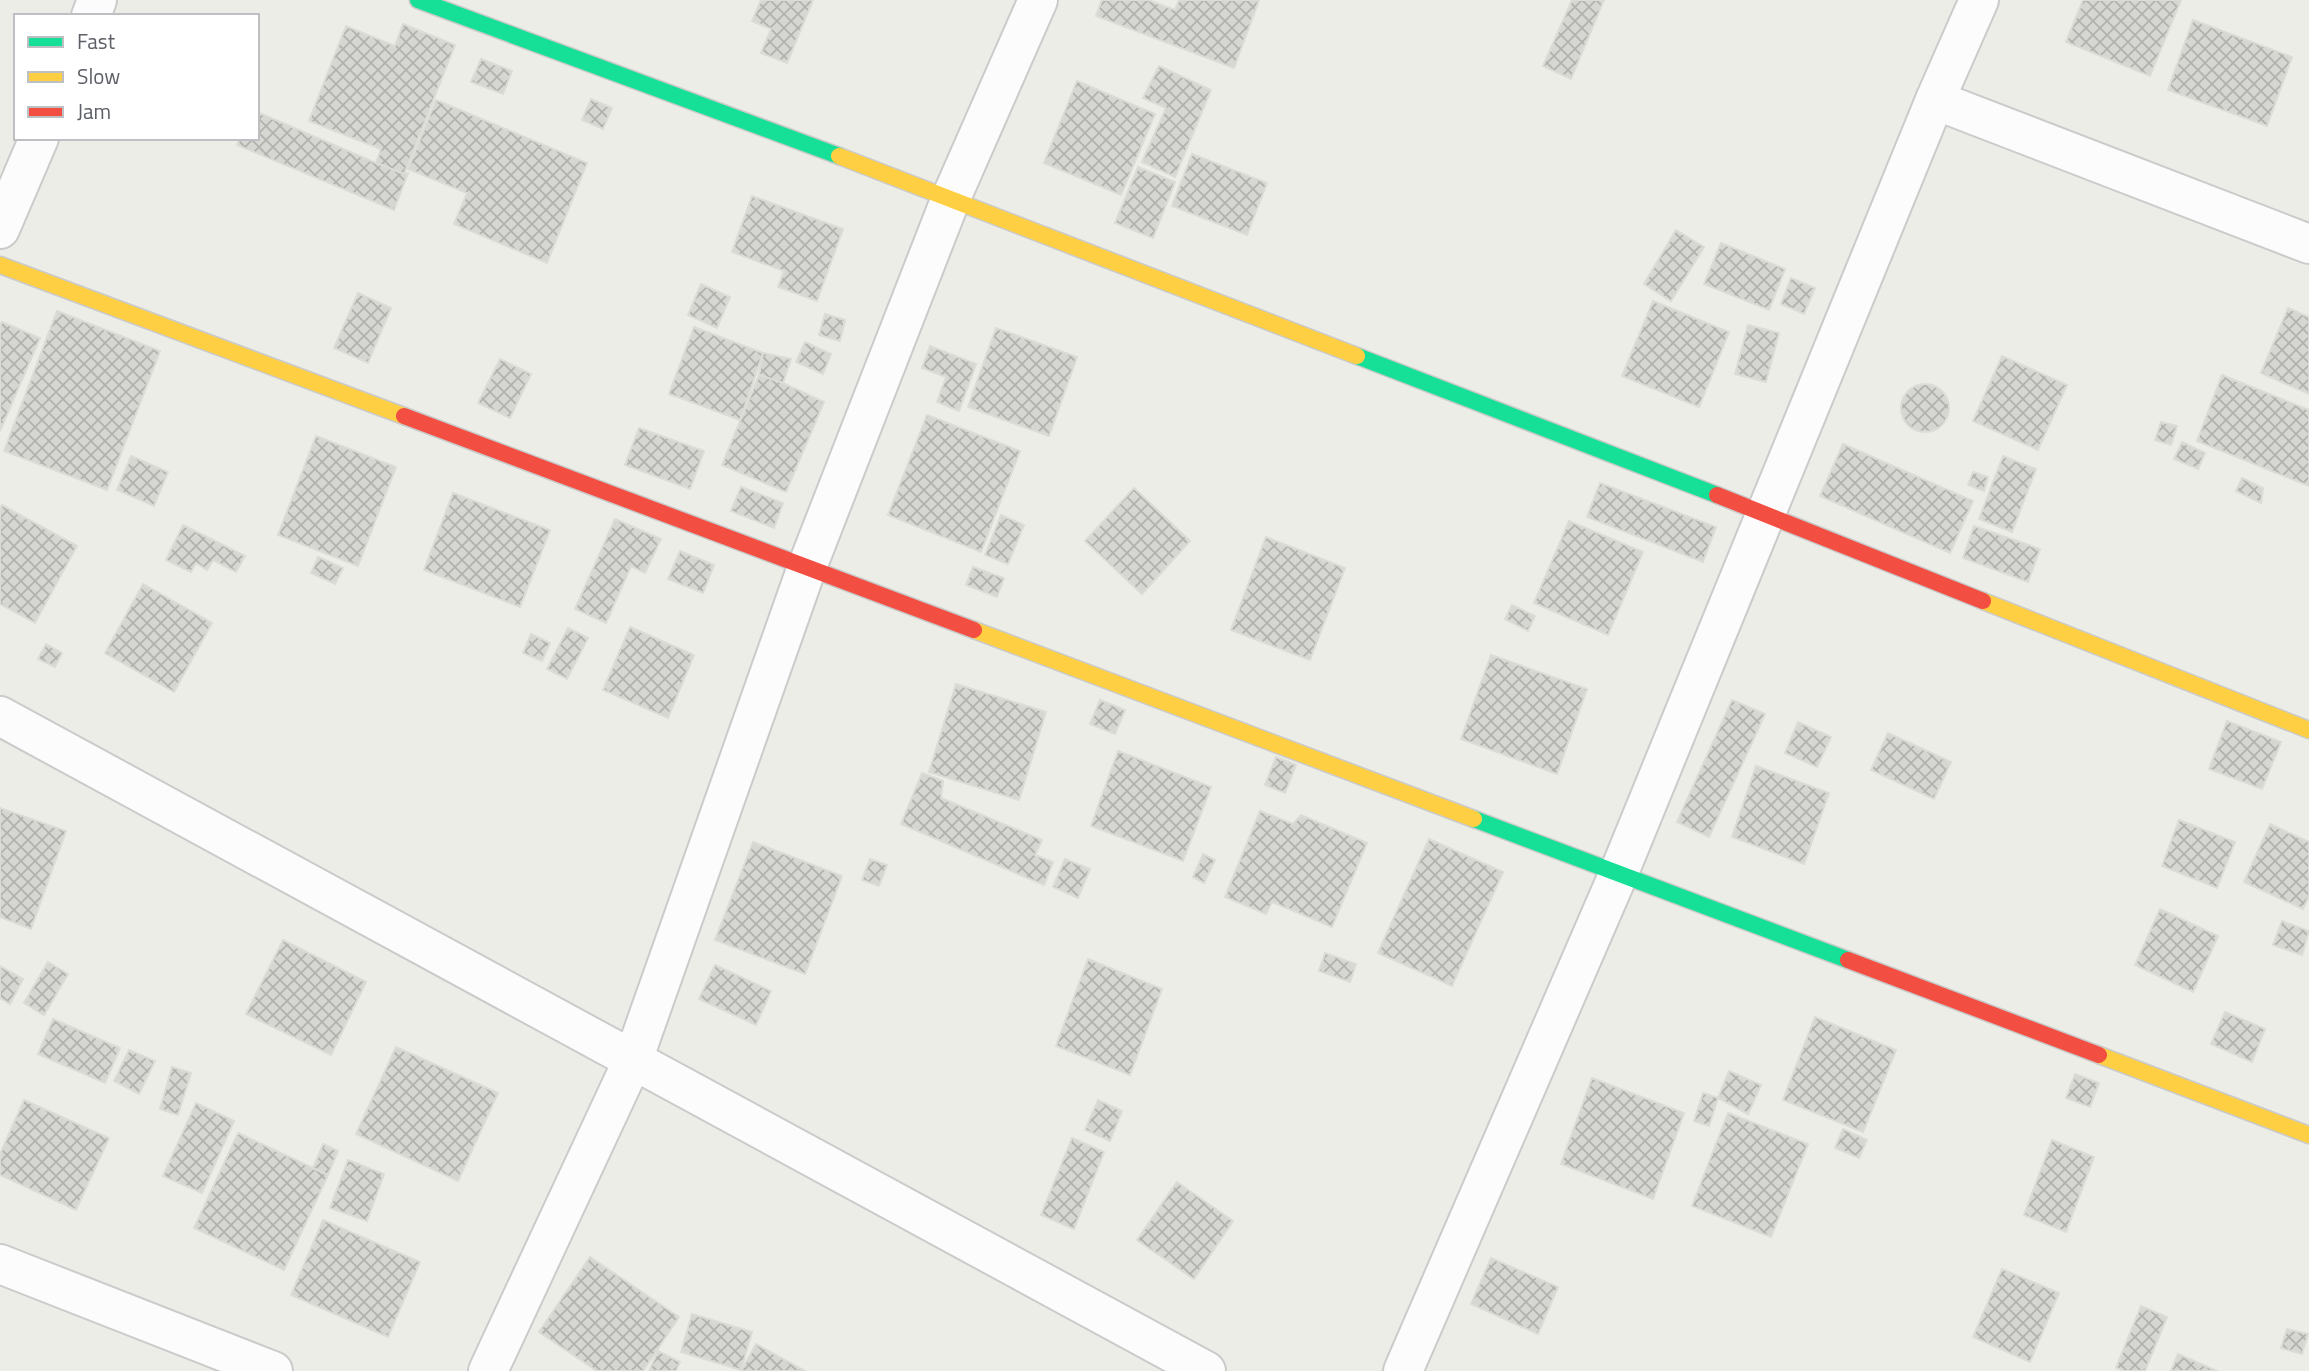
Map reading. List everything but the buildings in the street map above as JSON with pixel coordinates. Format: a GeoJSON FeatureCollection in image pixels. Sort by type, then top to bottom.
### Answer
{"type":"FeatureCollection","features":[{"type":"Feature","properties":{"kind":"street"},"geometry":{"type":"LineString","coordinates":[[418,0],[951,198],[2309,730]]}},
{"type":"Feature","properties":{"kind":"street"},"geometry":{"type":"LineString","coordinates":[[488,1371],[633,1059],[807,567],[951,198],[1038,0]]}},
{"type":"Feature","properties":{"kind":"street"},"geometry":{"type":"LineString","coordinates":[[1403,1371],[1618,875],[1979,0]]}},
{"type":"Feature","properties":{"kind":"street"},"geometry":{"type":"LineString","coordinates":[[1936,100],[2309,244]]}},
{"type":"Feature","properties":{"kind":"street"},"geometry":{"type":"LineString","coordinates":[[0,229],[38,140]]}},
{"type":"Feature","properties":{"kind":"street"},"geometry":{"type":"LineString","coordinates":[[0,265],[2309,1135]]}},
{"type":"Feature","properties":{"kind":"street"},"geometry":{"type":"LineString","coordinates":[[0,716],[1206,1371]]}},
{"type":"Feature","properties":{"kind":"street"},"geometry":{"type":"LineString","coordinates":[[0,1264],[273,1371]]}},
{"type":"Feature","properties":{"kind":"traffic: fast"},"geometry":{"type":"LineString","coordinates":[[418,0],[839,156]]}},
{"type":"Feature","properties":{"kind":"traffic: fast"},"geometry":{"type":"LineString","coordinates":[[1357,356],[1717,495]]}},
{"type":"Feature","properties":{"kind":"traffic: fast"},"geometry":{"type":"LineString","coordinates":[[1474,819],[1848,960]]}},
{"type":"Feature","properties":{"kind":"traffic: slow"},"geometry":{"type":"LineString","coordinates":[[839,156],[1357,356]]}},
{"type":"Feature","properties":{"kind":"traffic: slow"},"geometry":{"type":"LineString","coordinates":[[0,265],[404,416]]}},
{"type":"Feature","properties":{"kind":"traffic: slow"},"geometry":{"type":"LineString","coordinates":[[1983,601],[2309,730]]}},
{"type":"Feature","properties":{"kind":"traffic: slow"},"geometry":{"type":"LineString","coordinates":[[974,630],[1474,819]]}},
{"type":"Feature","properties":{"kind":"traffic: slow"},"geometry":{"type":"LineString","coordinates":[[2099,1055],[2309,1135]]}},
{"type":"Feature","properties":{"kind":"traffic: jam"},"geometry":{"type":"LineString","coordinates":[[404,416],[974,630]]}},
{"type":"Feature","properties":{"kind":"traffic: jam"},"geometry":{"type":"LineString","coordinates":[[1717,495],[1983,601]]}},
{"type":"Feature","properties":{"kind":"traffic: jam"},"geometry":{"type":"LineString","coordinates":[[1848,960],[2099,1055]]}}]}
